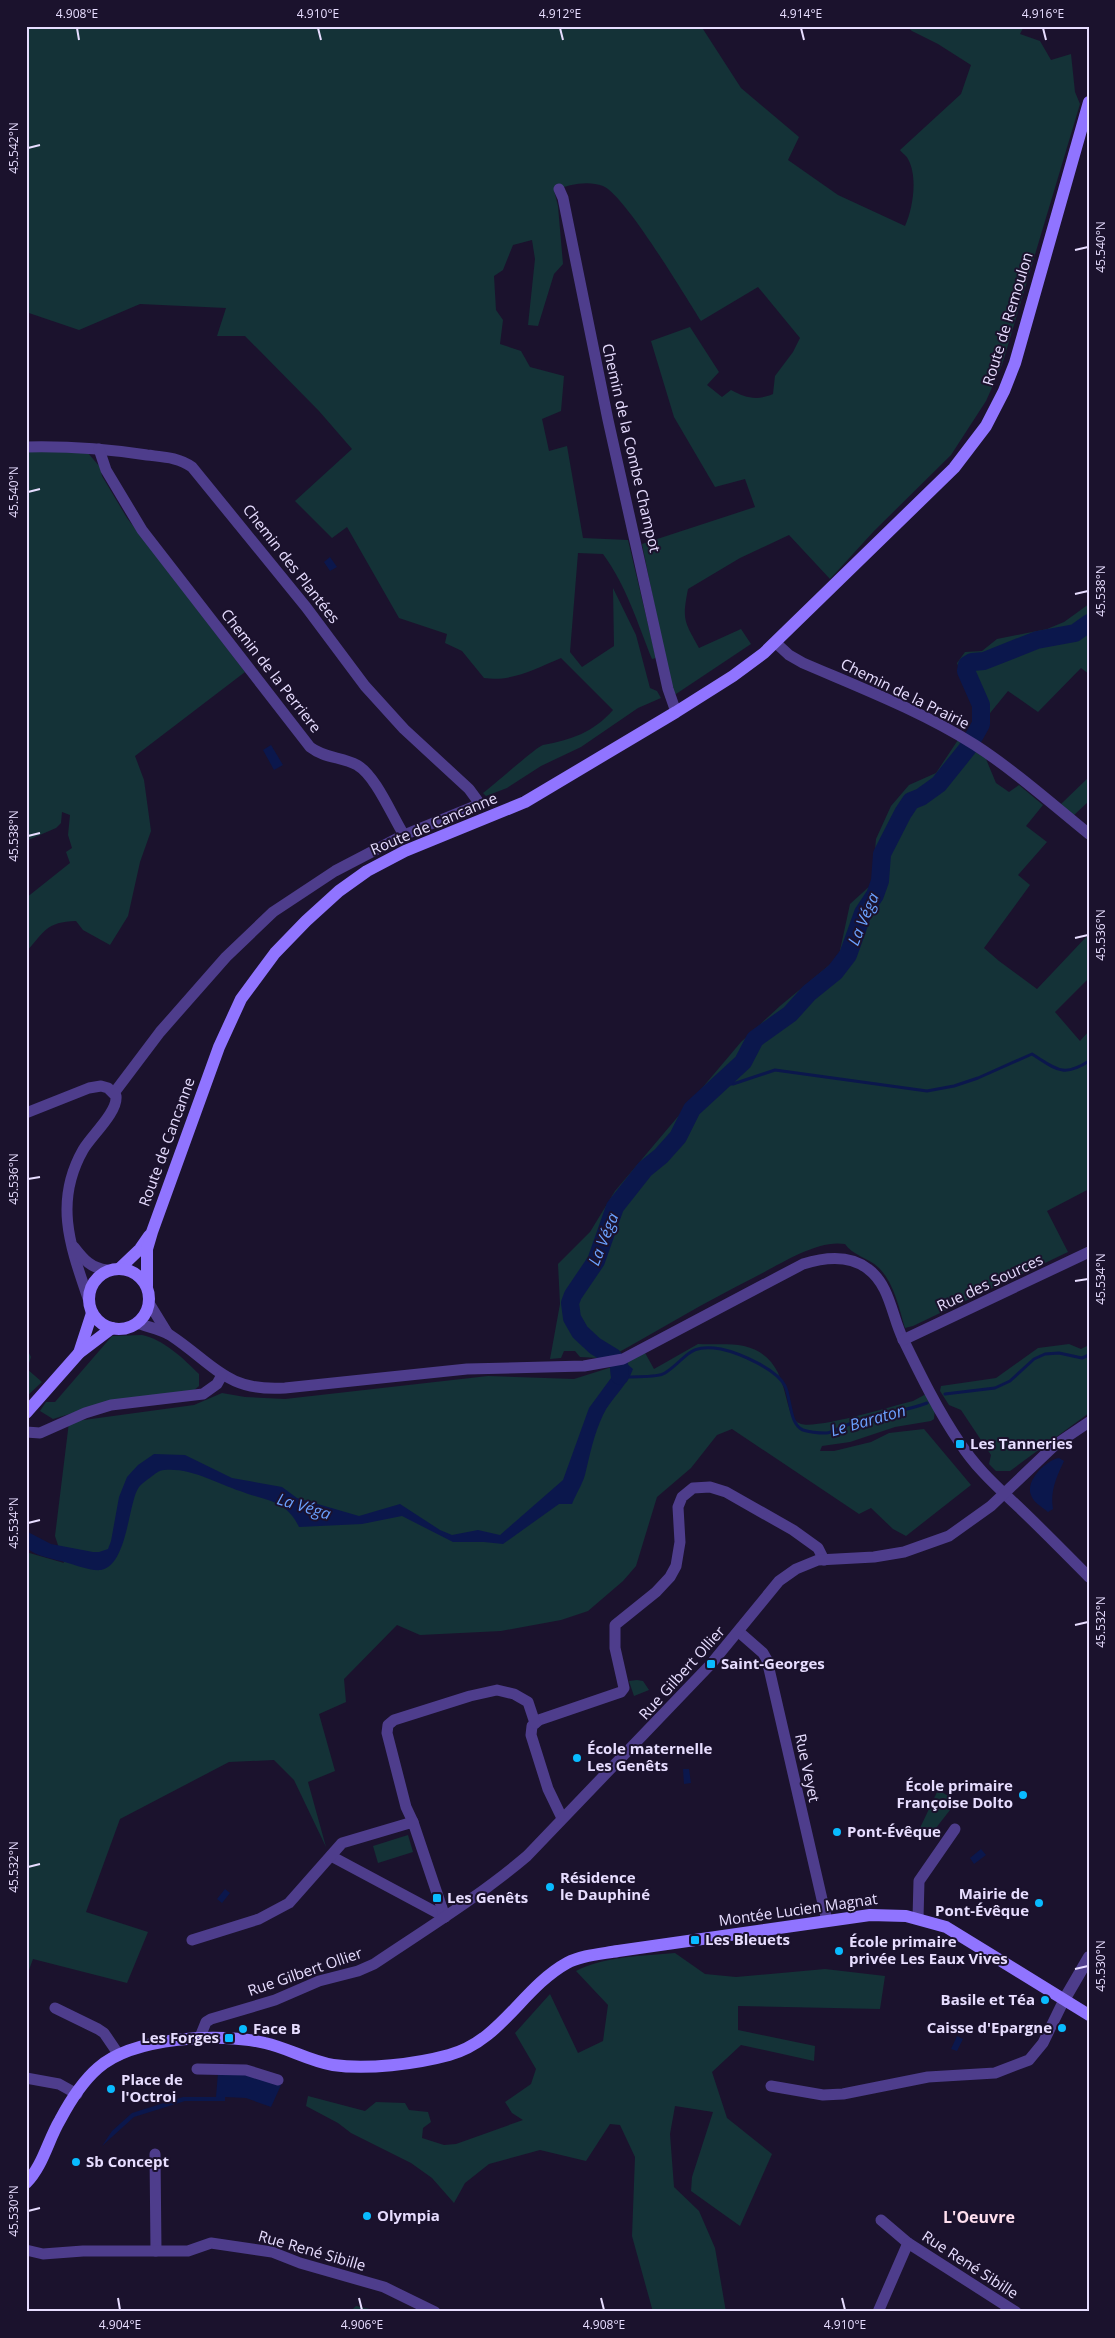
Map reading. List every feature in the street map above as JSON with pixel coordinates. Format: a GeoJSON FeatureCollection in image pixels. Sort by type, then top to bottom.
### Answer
{"type":"FeatureCollection","features":[{"type":"Feature","properties":{"kind":"main road","name":"Route de Remoulon"},"geometry":{"type":"LineString","coordinates":[[776,643],[954,468],[986,426],[1004,391],[1015,363],[1089,102]]}},
{"type":"Feature","properties":{"kind":"main road","name":"Route de Cancanne"},"geometry":{"type":"LineString","coordinates":[[147,1286],[148,1249],[152,1232],[219,1047],[241,999],[275,953],[306,921],[339,891],[367,871],[441,835],[525,802],[733,676],[776,643]]}},
{"type":"Feature","properties":{"kind":"main road","name":"Route de Cancanne"},"geometry":{"type":"LineString","coordinates":[[114,1269],[140,1249],[152,1232]]}},
{"type":"Feature","properties":{"kind":"main road"},"geometry":{"type":"LineString","coordinates":[[79,1353],[90,1307],[90,1288],[97,1278],[114,1269],[131,1270],[140,1276],[147,1286],[149,1303],[145,1314],[137,1323],[129,1327],[112,1328],[97,1320],[90,1307]]}},
{"type":"Feature","properties":{"kind":"main road"},"geometry":{"type":"LineString","coordinates":[[26,1413],[79,1353],[112,1328]]}},
{"type":"Feature","properties":{"kind":"main road","name":"Montée Lucien Magnat"},"geometry":{"type":"LineString","coordinates":[[26,2183],[36,2170],[59,2120],[77,2094],[98,2067],[119,2055],[134,2050],[200,2037],[266,2043],[323,2063],[342,2066],[389,2065],[426,2060],[461,2052],[485,2038],[551,1974],[580,1958],[884,1914],[918,1918],[946,1927],[1089,2015]]}},
{"type":"Feature","properties":{"kind":"street","name":"Chemin de la Combe Champot"},"geometry":{"type":"LineString","coordinates":[[558,190],[563,198],[614,447],[646,583],[668,689],[676,712]]}},
{"type":"Feature","properties":{"kind":"street","name":"Chemin des Plantées"},"geometry":{"type":"LineString","coordinates":[[26,447],[99,449],[173,458],[192,467],[298,596],[371,693],[404,729],[469,789],[480,804],[404,836]]}},
{"type":"Feature","properties":{"kind":"street","name":"Chemin de la Perriere"},"geometry":{"type":"LineString","coordinates":[[99,449],[106,470],[142,530],[310,747],[325,756],[346,761],[364,770],[376,784],[404,836]]}},
{"type":"Feature","properties":{"kind":"street","name":"Chemin de la Prairie"},"geometry":{"type":"LineString","coordinates":[[776,643],[789,656],[927,719],[974,744],[1000,762],[1089,834]]}},
{"type":"Feature","properties":{"kind":"street"},"geometry":{"type":"LineString","coordinates":[[114,1093],[149,1044],[226,957],[262,921],[315,883],[404,836]]}},
{"type":"Feature","properties":{"kind":"street"},"geometry":{"type":"LineString","coordinates":[[26,1113],[94,1086],[105,1086],[114,1093],[115,1106],[83,1151],[72,1179],[66,1208],[69,1242],[90,1307]]}},
{"type":"Feature","properties":{"kind":"street"},"geometry":{"type":"LineString","coordinates":[[69,1242],[88,1264],[96,1269],[114,1269]]}},
{"type":"Feature","properties":{"kind":"street","name":"Rue des Sources"},"geometry":{"type":"LineString","coordinates":[[903,1340],[1089,1252]]}},
{"type":"Feature","properties":{"kind":"street"},"geometry":{"type":"LineString","coordinates":[[137,1323],[168,1334],[222,1376],[248,1387],[271,1389],[467,1369],[584,1366],[623,1359],[803,1264],[838,1257],[853,1260],[869,1269],[879,1279],[903,1340],[946,1422],[960,1444],[1002,1493],[1089,1577]]}},
{"type":"Feature","properties":{"kind":"street"},"geometry":{"type":"LineString","coordinates":[[149,1303],[168,1334]]}},
{"type":"Feature","properties":{"kind":"street"},"geometry":{"type":"LineString","coordinates":[[26,1432],[40,1433],[85,1413],[111,1405],[203,1394],[217,1384],[222,1376]]}},
{"type":"Feature","properties":{"kind":"street"},"geometry":{"type":"LineString","coordinates":[[1002,1493],[1055,1445],[1089,1422]]}},
{"type":"Feature","properties":{"kind":"street"},"geometry":{"type":"LineString","coordinates":[[535,1723],[621,1692],[624,1688],[614,1648],[615,1625],[656,1592],[670,1578],[676,1566],[680,1542],[678,1507],[682,1497],[688,1490],[710,1487],[726,1492],[793,1530],[818,1548],[824,1560]]}},
{"type":"Feature","properties":{"kind":"street","name":"Rue Gilbert Ollier"},"geometry":{"type":"LineString","coordinates":[[200,2037],[206,2022],[211,2019],[275,2000],[329,1978],[367,1968],[446,1917],[510,1871],[650,1730],[739,1632],[779,1581],[807,1564],[824,1560],[874,1557],[930,1545],[961,1529],[995,1502],[1002,1493]]}},
{"type":"Feature","properties":{"kind":"street","name":"Rue Veyet"},"geometry":{"type":"LineString","coordinates":[[739,1632],[763,1653],[767,1660],[827,1921]]}},
{"type":"Feature","properties":{"kind":"street"},"geometry":{"type":"LineString","coordinates":[[446,1917],[437,1898],[413,1822],[406,1807],[387,1733],[388,1725],[394,1720],[497,1690],[514,1694],[528,1702],[535,1723],[531,1735],[548,1789],[562,1818]]}},
{"type":"Feature","properties":{"kind":"street"},"geometry":{"type":"LineString","coordinates":[[192,1940],[240,1926],[276,1911],[301,1891],[342,1843],[413,1822]]}},
{"type":"Feature","properties":{"kind":"street"},"geometry":{"type":"LineString","coordinates":[[918,1918],[919,1881],[955,1829]]}},
{"type":"Feature","properties":{"kind":"street"},"geometry":{"type":"LineString","coordinates":[[332,1856],[446,1917]]}},
{"type":"Feature","properties":{"kind":"street"},"geometry":{"type":"LineString","coordinates":[[770,2086],[823,2095],[843,2094],[928,2077],[995,2072],[1029,2060],[1043,2043],[1064,2000],[1089,1957]]}},
{"type":"Feature","properties":{"kind":"street"},"geometry":{"type":"LineString","coordinates":[[55,2008],[104,2033],[119,2055]]}},
{"type":"Feature","properties":{"kind":"street"},"geometry":{"type":"LineString","coordinates":[[197,2069],[246,2070],[278,2080]]}},
{"type":"Feature","properties":{"kind":"street"},"geometry":{"type":"LineString","coordinates":[[26,2078],[59,2084],[77,2094]]}},
{"type":"Feature","properties":{"kind":"street"},"geometry":{"type":"LineString","coordinates":[[155,2154],[156,2251]]}},
{"type":"Feature","properties":{"kind":"street","name":"Rue René Sibille"},"geometry":{"type":"LineString","coordinates":[[881,2220],[908,2243],[1016,2312]]}},
{"type":"Feature","properties":{"kind":"street","name":"Rue René Sibille"},"geometry":{"type":"LineString","coordinates":[[26,2250],[44,2254],[83,2251],[188,2251],[211,2243],[272,2252],[300,2263],[384,2287],[435,2312]]}},
{"type":"Feature","properties":{"kind":"street","name":"Rue René Sibille"},"geometry":{"type":"LineString","coordinates":[[878,2312],[908,2243]]}},
{"type":"Feature","properties":{"kind":"green space"},"geometry":{"type":"Polygon","coordinates":[[[26,26],[701,26],[741,88],[799,137],[788,160],[838,195],[905,226],[912,202],[914,183],[911,166],[900,150],[961,94],[971,65],[906,26],[1024,26],[1020,34],[1040,41],[1051,60],[1071,54],[1075,92],[1080,104],[1002,365],[986,401],[951,455],[874,531],[830,579],[789,535],[740,558],[688,589],[685,608],[687,626],[699,648],[741,629],[751,644],[676,694],[672,692],[642,544],[755,507],[745,479],[715,487],[674,417],[651,341],[690,327],[719,372],[707,385],[722,397],[731,390],[746,397],[756,398],[773,394],[775,376],[793,352],[800,338],[758,287],[701,321],[639,226],[613,193],[603,186],[591,183],[572,185],[554,190],[558,206],[563,264],[554,274],[538,326],[528,325],[535,259],[532,240],[513,245],[503,270],[494,276],[496,310],[503,320],[500,344],[521,351],[530,367],[564,376],[561,411],[542,419],[549,451],[567,446],[583,538],[628,540],[656,658],[652,659],[625,592],[603,554],[578,553],[570,652],[582,667],[614,646],[613,588],[636,635],[650,688],[657,691],[661,698],[638,708],[581,747],[541,766],[507,788],[486,796],[483,793],[539,747],[581,734],[606,718],[613,710],[561,658],[514,676],[494,679],[484,678],[462,651],[445,643],[447,634],[399,618],[347,527],[332,538],[295,501],[352,449],[319,411],[245,336],[217,336],[226,308],[140,304],[79,330],[26,312],[26,26]]]}},
{"type":"Feature","properties":{"kind":"green space"},"geometry":{"type":"Polygon","coordinates":[[[26,452],[87,452],[100,467],[102,476],[127,518],[245,672],[135,756],[144,780],[151,831],[140,862],[128,916],[110,945],[83,930],[76,921],[58,923],[47,929],[26,952],[26,898],[70,863],[66,852],[72,848],[68,835],[70,815],[62,812],[61,823],[56,828],[26,841],[26,452]]]}},
{"type":"Feature","properties":{"kind":"green space"},"geometry":{"type":"Polygon","coordinates":[[[1089,604],[1089,674],[1081,668],[1038,712],[1008,691],[986,718],[986,705],[977,678],[963,680],[957,663],[965,652],[982,651],[997,639],[1047,629],[1064,622],[1089,604]]]}},
{"type":"Feature","properties":{"kind":"green space"},"geometry":{"type":"Polygon","coordinates":[[[958,740],[986,759],[996,783],[1009,792],[1019,785],[1043,805],[1026,826],[1047,842],[1018,875],[1030,885],[984,948],[1037,989],[1089,934],[1089,978],[1055,1012],[1080,1041],[1089,1031],[1089,1189],[1047,1211],[1068,1252],[913,1326],[905,1328],[889,1281],[879,1268],[852,1251],[845,1244],[822,1246],[810,1249],[785,1261],[612,1356],[599,1358],[580,1357],[575,1351],[564,1351],[561,1358],[550,1359],[560,1304],[558,1264],[590,1232],[615,1191],[741,1042],[839,955],[850,904],[872,884],[876,839],[891,806],[909,785],[936,773],[958,740]]]}},
{"type":"Feature","properties":{"kind":"green space"},"geometry":{"type":"Polygon","coordinates":[[[1089,777],[1089,801],[1074,815],[1060,805],[1089,777]]]}},
{"type":"Feature","properties":{"kind":"green space"},"geometry":{"type":"Polygon","coordinates":[[[142,1335],[165,1345],[187,1362],[199,1374],[199,1386],[193,1391],[109,1402],[53,1419],[40,1411],[46,1402],[55,1402],[112,1336],[142,1335]]]}},
{"type":"Feature","properties":{"kind":"green space"},"geometry":{"type":"Polygon","coordinates":[[[698,1344],[738,1345],[760,1353],[771,1362],[779,1374],[790,1411],[794,1419],[801,1424],[810,1425],[856,1416],[913,1401],[926,1394],[935,1408],[934,1419],[931,1421],[895,1427],[850,1442],[822,1446],[820,1451],[834,1451],[871,1442],[889,1433],[924,1429],[971,1485],[906,1536],[893,1529],[871,1508],[859,1514],[732,1429],[717,1435],[691,1468],[657,1497],[636,1566],[623,1581],[588,1611],[561,1620],[501,1631],[420,1635],[397,1625],[344,1679],[346,1702],[319,1714],[335,1771],[308,1782],[326,1847],[294,1780],[274,1760],[229,1762],[120,1819],[86,1912],[148,1932],[127,1983],[33,1959],[26,1978],[26,1552],[64,1563],[55,1536],[69,1422],[194,1405],[222,1393],[245,1397],[285,1399],[488,1376],[574,1379],[612,1367],[644,1351],[654,1369],[698,1344]]]}},
{"type":"Feature","properties":{"kind":"green space"},"geometry":{"type":"Polygon","coordinates":[[[1069,1344],[1081,1349],[1089,1345],[1089,1413],[1010,1471],[996,1471],[989,1464],[991,1455],[961,1410],[949,1405],[940,1391],[941,1386],[996,1378],[1038,1348],[1069,1344]]]}},
{"type":"Feature","properties":{"kind":"green space"},"geometry":{"type":"Polygon","coordinates":[[[26,1347],[31,1357],[27,1369],[42,1382],[26,1397],[26,1347]]]}},
{"type":"Feature","properties":{"kind":"green space"},"geometry":{"type":"Polygon","coordinates":[[[629,1681],[643,1681],[649,1690],[634,1696],[629,1681]]]}},
{"type":"Feature","properties":{"kind":"green space"},"geometry":{"type":"Polygon","coordinates":[[[938,1790],[957,1801],[932,1833],[920,1828],[938,1790]]]}},
{"type":"Feature","properties":{"kind":"green space"},"geometry":{"type":"Polygon","coordinates":[[[408,1835],[413,1852],[378,1863],[373,1846],[408,1835]]]}},
{"type":"Feature","properties":{"kind":"green space"},"geometry":{"type":"Polygon","coordinates":[[[675,1953],[705,1974],[736,1977],[825,1969],[885,1976],[880,2009],[738,2006],[738,2030],[815,2046],[814,2061],[741,2045],[712,2072],[727,2118],[772,2154],[740,2226],[691,2191],[692,2177],[713,2112],[675,2106],[670,2134],[674,2187],[699,2211],[715,2248],[726,2312],[653,2312],[632,2236],[635,2157],[620,2125],[610,2124],[586,2161],[540,2150],[489,2164],[465,2183],[454,2203],[432,2178],[411,2163],[351,2133],[338,2123],[306,2106],[308,2096],[365,2111],[376,2102],[405,2103],[409,2110],[428,2112],[431,2122],[423,2128],[422,2138],[444,2145],[456,2144],[523,2120],[512,2113],[505,2102],[531,2084],[536,2069],[515,2033],[550,1994],[578,2053],[603,2041],[608,2005],[576,1971],[599,1962],[675,1953]]]}},
{"type":"Feature","properties":{"kind":"green space"},"geometry":{"type":"Polygon","coordinates":[[[356,2306],[383,2312],[350,2312],[356,2306]]]}},
{"type":"Feature","properties":{"kind":"water"},"geometry":{"type":"Polygon","coordinates":[[[330,557],[337,567],[330,571],[324,562],[330,557]]]}},
{"type":"Feature","properties":{"kind":"water"},"geometry":{"type":"Polygon","coordinates":[[[271,745],[283,765],[274,770],[263,750],[271,745]]]}},
{"type":"Feature","properties":{"kind":"water"},"geometry":{"type":"Polygon","coordinates":[[[626,1363],[633,1369],[631,1375],[603,1415],[584,1479],[572,1504],[559,1504],[503,1544],[453,1542],[402,1516],[362,1524],[299,1527],[288,1511],[274,1502],[193,1473],[162,1470],[139,1487],[135,1495],[122,1545],[117,1557],[110,1566],[101,1570],[89,1569],[40,1555],[26,1547],[26,1531],[51,1544],[93,1552],[108,1549],[119,1497],[127,1477],[138,1465],[154,1454],[185,1455],[232,1478],[282,1487],[297,1498],[359,1516],[400,1504],[440,1530],[452,1535],[478,1530],[500,1535],[563,1480],[589,1408],[611,1378],[610,1366],[626,1363]]]}},
{"type":"Feature","properties":{"kind":"water"},"geometry":{"type":"Polygon","coordinates":[[[1059,1458],[1064,1461],[1053,1490],[1053,1509],[1048,1512],[1032,1498],[1031,1484],[1043,1467],[1059,1458]]]}},
{"type":"Feature","properties":{"kind":"water"},"geometry":{"type":"Polygon","coordinates":[[[683,1769],[689,1769],[691,1783],[684,1784],[683,1769]]]}},
{"type":"Feature","properties":{"kind":"water"},"geometry":{"type":"Polygon","coordinates":[[[981,1849],[986,1855],[974,1864],[970,1858],[981,1849]]]}},
{"type":"Feature","properties":{"kind":"water"},"geometry":{"type":"Polygon","coordinates":[[[225,1889],[230,1893],[222,1903],[217,1899],[225,1889]]]}},
{"type":"Feature","properties":{"kind":"water"},"geometry":{"type":"Polygon","coordinates":[[[957,2036],[963,2039],[957,2051],[951,2049],[957,2036]]]}},
{"type":"Feature","properties":{"kind":"water"},"geometry":{"type":"Polygon","coordinates":[[[218,2073],[250,2074],[281,2085],[271,2107],[246,2098],[225,2097],[225,2101],[185,2101],[134,2117],[102,2146],[112,2131],[132,2113],[183,2097],[216,2097],[218,2073]]]}},
{"type":"Feature","properties":{"kind":"waterway","name":"La Véga"},"geometry":{"type":"LineString","coordinates":[[620,1376],[619,1364],[613,1357],[595,1346],[580,1332],[572,1318],[570,1303],[573,1295],[596,1261],[615,1207],[645,1169],[661,1156],[678,1137],[692,1109],[743,1062],[755,1039],[790,1014],[809,993],[835,972],[848,955],[863,913],[875,895],[880,881],[882,854],[903,813],[911,801],[921,797],[939,784],[967,749],[981,724],[981,705],[966,671],[967,665],[972,662],[984,661],[1037,640],[1075,633],[1089,623]]}},
{"type":"Feature","properties":{"kind":"waterway"},"geometry":{"type":"LineString","coordinates":[[719,1083],[733,1084],[775,1070],[927,1091],[954,1086],[978,1078],[1032,1054],[1060,1070],[1072,1069],[1089,1061]]}},
{"type":"Feature","properties":{"kind":"waterway","name":"Le Baraton"},"geometry":{"type":"LineString","coordinates":[[628,1377],[662,1375],[689,1353],[701,1348],[729,1351],[766,1368],[781,1380],[787,1391],[793,1417],[798,1427],[818,1433],[831,1432],[857,1421],[927,1403]]}},
{"type":"Feature","properties":{"kind":"waterway","name":"Le Baraton"},"geometry":{"type":"LineString","coordinates":[[945,1394],[995,1388],[1010,1381],[1034,1359],[1045,1354],[1059,1353],[1082,1358],[1089,1355]]}},
{"type":"Feature","properties":{"kind":"place","name":"Les Tanneries"},"geometry":{"type":"Point","coordinates":[960,1444]}},
{"type":"Feature","properties":{"kind":"place","name":"Saint-Georges"},"geometry":{"type":"Point","coordinates":[711,1664]}},
{"type":"Feature","properties":{"kind":"place","name":"École maternelle Les Genêts"},"geometry":{"type":"Point","coordinates":[577,1758]}},
{"type":"Feature","properties":{"kind":"place","name":"École primaire Françoise Dolto"},"geometry":{"type":"Point","coordinates":[1023,1795]}},
{"type":"Feature","properties":{"kind":"place","name":"Pont-Évêque"},"geometry":{"type":"Point","coordinates":[837,1832]}},
{"type":"Feature","properties":{"kind":"place","name":"Résidence le Dauphiné"},"geometry":{"type":"Point","coordinates":[550,1887]}},
{"type":"Feature","properties":{"kind":"place","name":"Les Genêts"},"geometry":{"type":"Point","coordinates":[437,1898]}},
{"type":"Feature","properties":{"kind":"place","name":"Mairie de Pont-Évêque"},"geometry":{"type":"Point","coordinates":[1039,1903]}},
{"type":"Feature","properties":{"kind":"place","name":"Les Bleuets"},"geometry":{"type":"Point","coordinates":[695,1940]}},
{"type":"Feature","properties":{"kind":"place","name":"École primaire privée Les Eaux Vives"},"geometry":{"type":"Point","coordinates":[839,1951]}},
{"type":"Feature","properties":{"kind":"place","name":"Basile et Téa"},"geometry":{"type":"Point","coordinates":[1045,2000]}},
{"type":"Feature","properties":{"kind":"place","name":"Caisse d'Epargne"},"geometry":{"type":"Point","coordinates":[1062,2028]}},
{"type":"Feature","properties":{"kind":"place","name":"Face B"},"geometry":{"type":"Point","coordinates":[243,2029]}},
{"type":"Feature","properties":{"kind":"place","name":"Les Forges"},"geometry":{"type":"Point","coordinates":[229,2038]}},
{"type":"Feature","properties":{"kind":"place","name":"Place de l'Octroi"},"geometry":{"type":"Point","coordinates":[111,2089]}},
{"type":"Feature","properties":{"kind":"place","name":"Sb Concept"},"geometry":{"type":"Point","coordinates":[76,2162]}},
{"type":"Feature","properties":{"kind":"place","name":"Olympia"},"geometry":{"type":"Point","coordinates":[367,2216]}},
{"type":"Feature","properties":{"kind":"district","name":"L'Oeuvre"},"geometry":{"type":"Point","coordinates":[979,2217]}}]}
